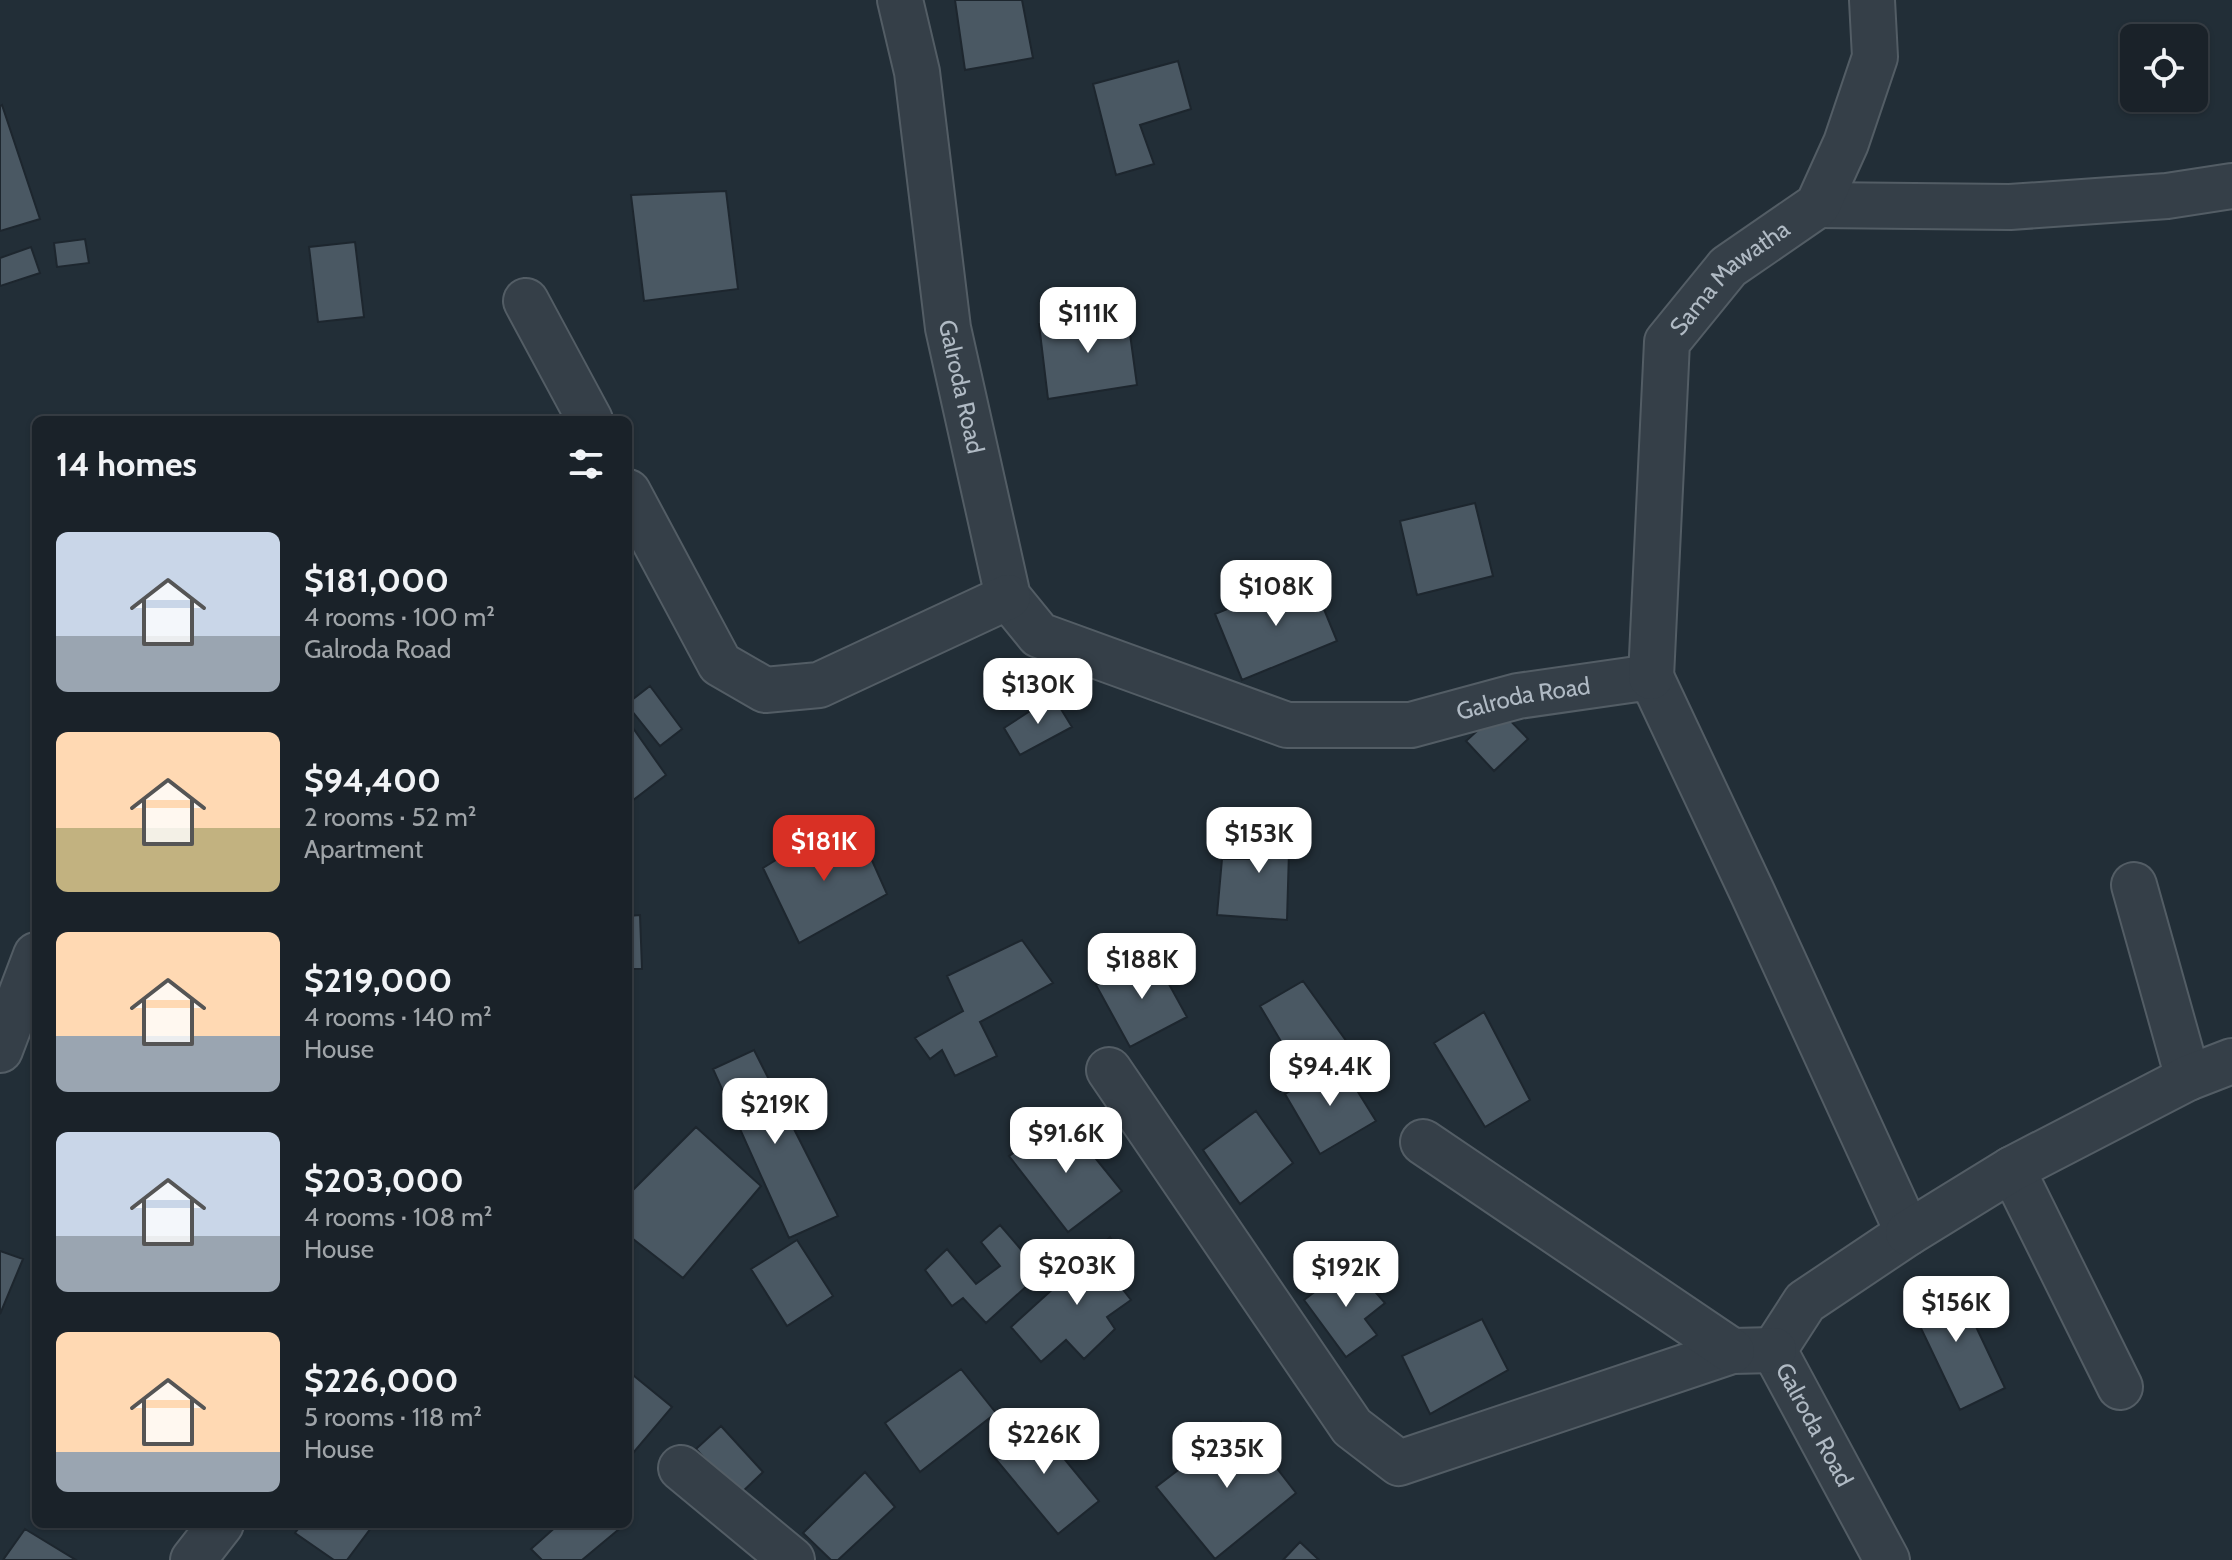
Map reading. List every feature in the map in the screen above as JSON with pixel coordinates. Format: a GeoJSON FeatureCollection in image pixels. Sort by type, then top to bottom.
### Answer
{"type":"FeatureCollection","features":[{"type":"Feature","properties":{"kind":"street","name":"Galroda Road"},"geometry":{"type":"LineString","coordinates":[[900,0],[917,72],[948,328],[1008,597],[1039,635],[1287,725],[1411,725],[1518,696],[1651,677]]}},
{"type":"Feature","properties":{"kind":"street"},"geometry":{"type":"LineString","coordinates":[[1872,0],[1875,57],[1846,143],[1818,205],[2010,207],[2167,196],[2232,186]]}},
{"type":"Feature","properties":{"kind":"street","name":"Sama Mawatha"},"geometry":{"type":"LineString","coordinates":[[1651,677],[1667,342],[1728,267],[1818,205]]}},
{"type":"Feature","properties":{"kind":"street"},"geometry":{"type":"LineString","coordinates":[[526,301],[588,416]]}},
{"type":"Feature","properties":{"kind":"street"},"geometry":{"type":"LineString","coordinates":[[632,499],[720,664],[765,690],[819,685],[1008,597]]}},
{"type":"Feature","properties":{"kind":"street"},"geometry":{"type":"LineString","coordinates":[[1651,677],[1908,1233]]}},
{"type":"Feature","properties":{"kind":"street"},"geometry":{"type":"LineString","coordinates":[[2134,885],[2188,1078]]}},
{"type":"Feature","properties":{"kind":"street"},"geometry":{"type":"LineString","coordinates":[[0,1050],[32,966]]}},
{"type":"Feature","properties":{"kind":"street","name":"Galroda Road"},"geometry":{"type":"LineString","coordinates":[[1887,1560],[1753,1350],[1805,1302],[2012,1169],[2188,1078],[2232,1061]]}},
{"type":"Feature","properties":{"kind":"street"},"geometry":{"type":"LineString","coordinates":[[1109,1070],[1352,1427],[1399,1463],[1753,1350]]}},
{"type":"Feature","properties":{"kind":"street"},"geometry":{"type":"LineString","coordinates":[[1423,1142],[1753,1350]]}},
{"type":"Feature","properties":{"kind":"street"},"geometry":{"type":"LineString","coordinates":[[2012,1169],[2120,1387]]}},
{"type":"Feature","properties":{"kind":"street"},"geometry":{"type":"LineString","coordinates":[[681,1468],[792,1560]]}},
{"type":"Feature","properties":{"kind":"street"},"geometry":{"type":"LineString","coordinates":[[193,1560],[218,1528]]}},
{"type":"Feature","properties":{"kind":"building"},"geometry":{"type":"Polygon","coordinates":[[[955,0],[1022,0],[1033,58],[965,70],[955,0]]]}},
{"type":"Feature","properties":{"kind":"building"},"geometry":{"type":"Polygon","coordinates":[[[1178,61],[1191,109],[1140,125],[1154,164],[1116,175],[1093,84],[1178,61]]]}},
{"type":"Feature","properties":{"kind":"building"},"geometry":{"type":"Polygon","coordinates":[[[0,106],[40,219],[0,231],[0,106]]]}},
{"type":"Feature","properties":{"kind":"building"},"geometry":{"type":"Polygon","coordinates":[[[726,191],[738,289],[644,301],[631,195],[726,191]]]}},
{"type":"Feature","properties":{"kind":"building"},"geometry":{"type":"Polygon","coordinates":[[[85,239],[89,263],[57,267],[54,243],[85,239]]]}},
{"type":"Feature","properties":{"kind":"building"},"geometry":{"type":"Polygon","coordinates":[[[355,242],[364,317],[318,322],[309,247],[355,242]]]}},
{"type":"Feature","properties":{"kind":"building"},"geometry":{"type":"Polygon","coordinates":[[[31,247],[40,273],[0,286],[0,258],[31,247]]]}},
{"type":"Feature","properties":{"kind":"building"},"geometry":{"type":"Polygon","coordinates":[[[1127,312],[1137,385],[1048,399],[1039,324],[1127,312]]]}},
{"type":"Feature","properties":{"kind":"building"},"geometry":{"type":"Polygon","coordinates":[[[1475,503],[1493,576],[1417,595],[1400,521],[1475,503]]]}},
{"type":"Feature","properties":{"kind":"building"},"geometry":{"type":"Polygon","coordinates":[[[1310,575],[1337,641],[1242,680],[1215,614],[1310,575]]]}},
{"type":"Feature","properties":{"kind":"building"},"geometry":{"type":"Polygon","coordinates":[[[650,686],[682,729],[660,746],[632,711],[632,700],[650,686]]]}},
{"type":"Feature","properties":{"kind":"building"},"geometry":{"type":"Polygon","coordinates":[[[1053,696],[1072,727],[1020,755],[1004,728],[1053,696]]]}},
{"type":"Feature","properties":{"kind":"building"},"geometry":{"type":"Polygon","coordinates":[[[1500,710],[1528,739],[1494,771],[1466,741],[1500,710]]]}},
{"type":"Feature","properties":{"kind":"building"},"geometry":{"type":"Polygon","coordinates":[[[632,727],[666,775],[632,801],[632,727]]]}},
{"type":"Feature","properties":{"kind":"building"},"geometry":{"type":"Polygon","coordinates":[[[1259,814],[1290,817],[1287,920],[1217,915],[1222,859],[1256,859],[1259,814]]]}},
{"type":"Feature","properties":{"kind":"building"},"geometry":{"type":"Polygon","coordinates":[[[858,829],[887,894],[799,943],[763,868],[813,837],[822,846],[858,829]]]}},
{"type":"Feature","properties":{"kind":"building"},"geometry":{"type":"Polygon","coordinates":[[[640,915],[642,969],[632,969],[632,916],[640,915]]]}},
{"type":"Feature","properties":{"kind":"building"},"geometry":{"type":"Polygon","coordinates":[[[1022,940],[1053,983],[980,1022],[997,1056],[955,1076],[942,1050],[930,1059],[915,1038],[963,1011],[947,976],[1022,940]]]}},
{"type":"Feature","properties":{"kind":"building"},"geometry":{"type":"Polygon","coordinates":[[[1153,955],[1187,1017],[1130,1047],[1096,985],[1153,955]]]}},
{"type":"Feature","properties":{"kind":"building"},"geometry":{"type":"Polygon","coordinates":[[[1303,981],[1347,1042],[1298,1070],[1260,1006],[1303,981]]]}},
{"type":"Feature","properties":{"kind":"building"},"geometry":{"type":"Polygon","coordinates":[[[1484,1012],[1530,1100],[1485,1127],[1434,1043],[1484,1012]]]}},
{"type":"Feature","properties":{"kind":"building"},"geometry":{"type":"Polygon","coordinates":[[[754,1050],[838,1216],[789,1238],[713,1069],[754,1050]]]}},
{"type":"Feature","properties":{"kind":"building"},"geometry":{"type":"Polygon","coordinates":[[[1340,1063],[1376,1121],[1320,1154],[1285,1094],[1340,1063]]]}},
{"type":"Feature","properties":{"kind":"building"},"geometry":{"type":"Polygon","coordinates":[[[1256,1111],[1293,1163],[1240,1204],[1203,1150],[1256,1111]]]}},
{"type":"Feature","properties":{"kind":"building"},"geometry":{"type":"Polygon","coordinates":[[[1063,1118],[1122,1191],[1068,1232],[1009,1156],[1063,1118]]]}},
{"type":"Feature","properties":{"kind":"building"},"geometry":{"type":"Polygon","coordinates":[[[696,1127],[761,1186],[683,1278],[632,1238],[632,1191],[696,1127]]]}},
{"type":"Feature","properties":{"kind":"building"},"geometry":{"type":"Polygon","coordinates":[[[1000,1225],[1041,1273],[986,1323],[963,1298],[952,1306],[925,1270],[947,1249],[976,1284],[1000,1266],[981,1242],[1000,1225]]]}},
{"type":"Feature","properties":{"kind":"building"},"geometry":{"type":"Polygon","coordinates":[[[1110,1237],[1129,1267],[1114,1278],[1131,1300],[1107,1317],[1115,1329],[1084,1359],[1066,1340],[1041,1362],[1011,1327],[1110,1237]]]}},
{"type":"Feature","properties":{"kind":"building"},"geometry":{"type":"Polygon","coordinates":[[[797,1240],[833,1296],[787,1326],[751,1269],[797,1240]]]}},
{"type":"Feature","properties":{"kind":"building"},"geometry":{"type":"Polygon","coordinates":[[[0,1251],[23,1259],[0,1314],[0,1251]]]}},
{"type":"Feature","properties":{"kind":"building"},"geometry":{"type":"Polygon","coordinates":[[[1351,1264],[1385,1303],[1365,1319],[1377,1335],[1346,1357],[1304,1300],[1351,1264]]]}},
{"type":"Feature","properties":{"kind":"building"},"geometry":{"type":"Polygon","coordinates":[[[1953,1278],[2005,1388],[1960,1410],[1907,1299],[1953,1278]]]}},
{"type":"Feature","properties":{"kind":"building"},"geometry":{"type":"Polygon","coordinates":[[[1482,1319],[1508,1370],[1430,1414],[1402,1356],[1482,1319]]]}},
{"type":"Feature","properties":{"kind":"building"},"geometry":{"type":"Polygon","coordinates":[[[961,1369],[996,1413],[920,1472],[885,1423],[961,1369]]]}},
{"type":"Feature","properties":{"kind":"building"},"geometry":{"type":"Polygon","coordinates":[[[632,1374],[672,1407],[632,1454],[632,1374]]]}},
{"type":"Feature","properties":{"kind":"building"},"geometry":{"type":"Polygon","coordinates":[[[1030,1417],[1099,1501],[1058,1534],[989,1451],[1030,1417]]]}},
{"type":"Feature","properties":{"kind":"building"},"geometry":{"type":"Polygon","coordinates":[[[1241,1422],[1296,1493],[1215,1559],[1156,1487],[1241,1422]]]}},
{"type":"Feature","properties":{"kind":"building"},"geometry":{"type":"Polygon","coordinates":[[[721,1426],[763,1472],[738,1496],[696,1449],[721,1426]]]}},
{"type":"Feature","properties":{"kind":"building"},"geometry":{"type":"Polygon","coordinates":[[[865,1472],[895,1507],[838,1560],[831,1560],[803,1533],[865,1472]]]}},
{"type":"Feature","properties":{"kind":"building"},"geometry":{"type":"Polygon","coordinates":[[[299,1528],[371,1528],[347,1560],[334,1560],[295,1533],[299,1528]]]}},
{"type":"Feature","properties":{"kind":"building"},"geometry":{"type":"Polygon","coordinates":[[[555,1528],[618,1530],[582,1560],[542,1560],[531,1549],[555,1528]]]}},
{"type":"Feature","properties":{"kind":"building"},"geometry":{"type":"Polygon","coordinates":[[[25,1529],[76,1560],[3,1560],[25,1529]]]}},
{"type":"Feature","properties":{"kind":"building"},"geometry":{"type":"Polygon","coordinates":[[[1300,1542],[1319,1560],[1283,1560],[1300,1542]]]}}]}
